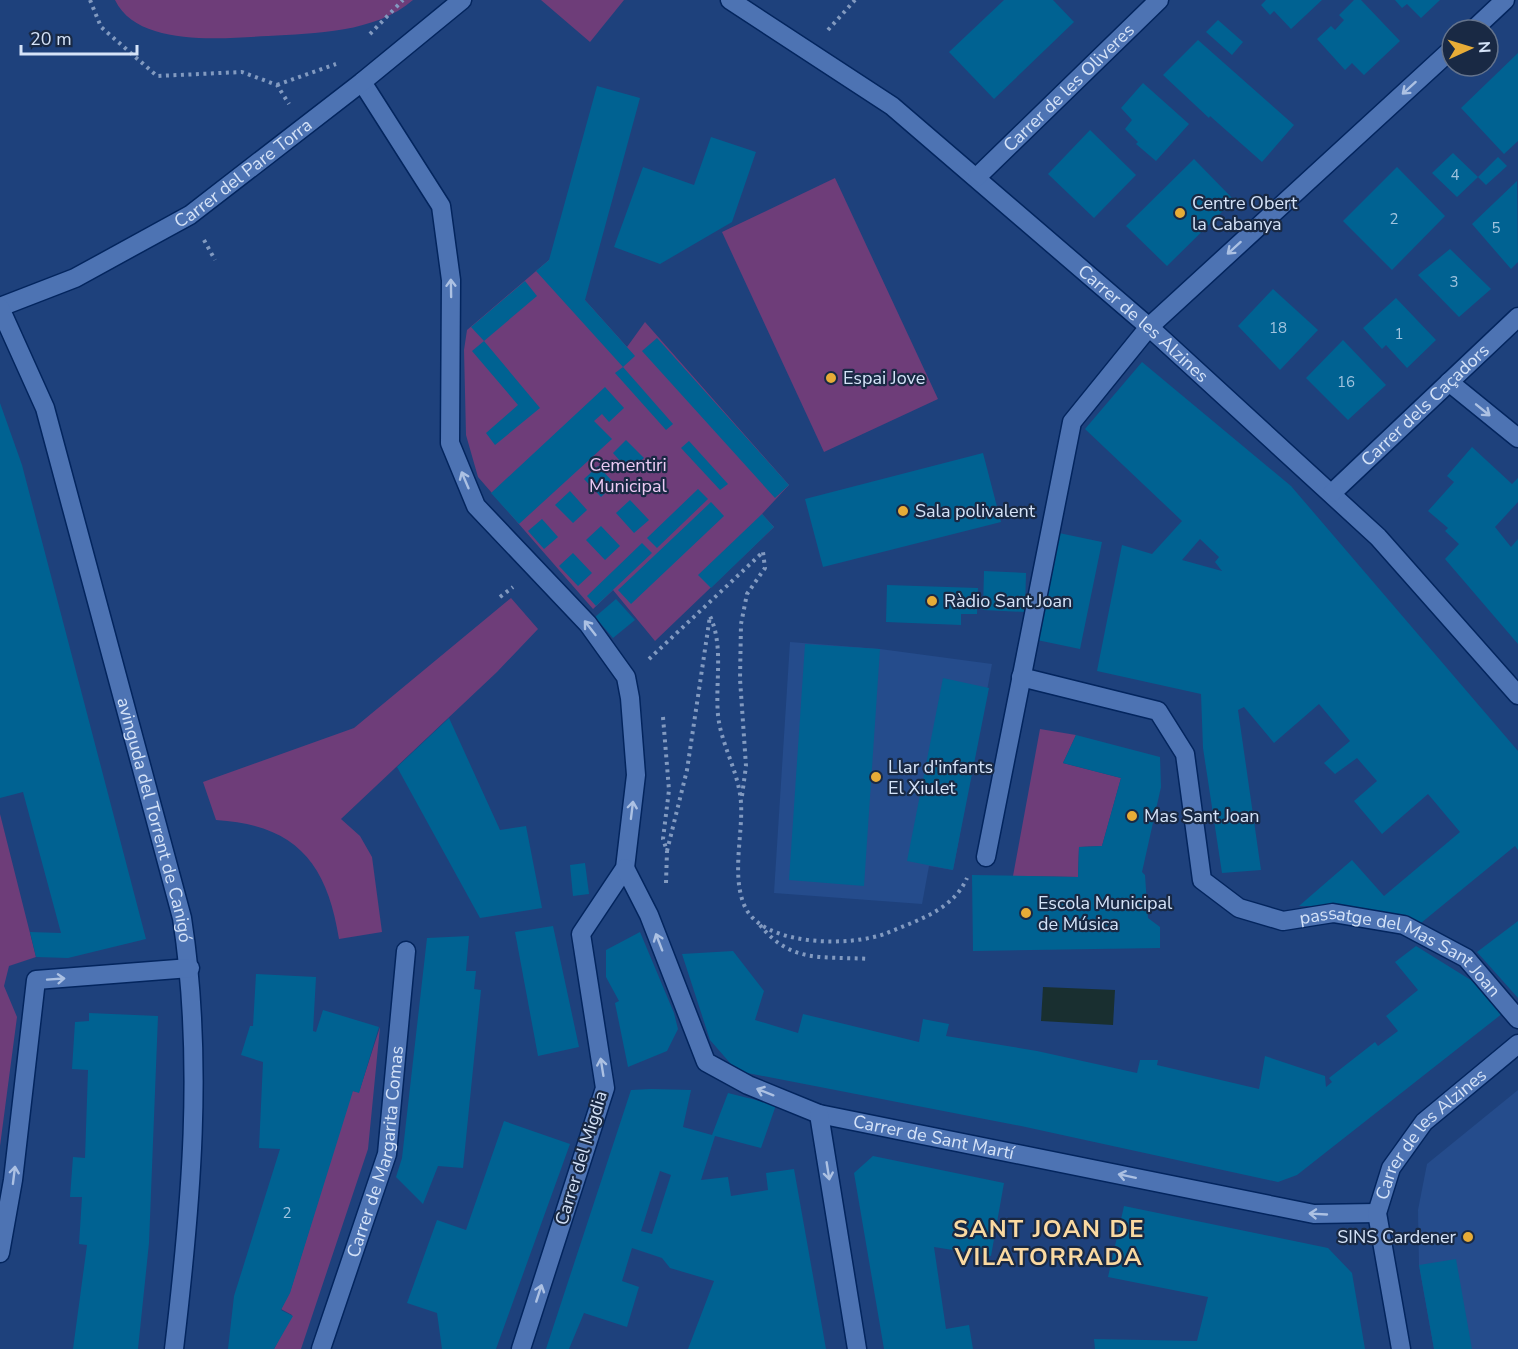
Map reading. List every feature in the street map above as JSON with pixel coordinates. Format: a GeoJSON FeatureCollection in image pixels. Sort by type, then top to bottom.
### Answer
{"type":"FeatureCollection","features":[{"type":"Feature","properties":{"kind":"street","name":"Carrer del Pare Torra"},"geometry":{"type":"LineString","coordinates":[[0,307],[75,278],[190,215],[362,82],[462,0]]}},
{"type":"Feature","properties":{"kind":"street","name":"Carrer de les Alzines"},"geometry":{"type":"LineString","coordinates":[[730,0],[892,106],[1149,327],[1378,537],[1518,695]]}},
{"type":"Feature","properties":{"kind":"street","name":"Carrer de les Oliveres"},"geometry":{"type":"LineString","coordinates":[[977,177],[1159,0]]}},
{"type":"Feature","properties":{"kind":"street"},"geometry":{"type":"LineString","coordinates":[[1486,18],[1505,0]]}},
{"type":"Feature","properties":{"kind":"street"},"geometry":{"type":"LineString","coordinates":[[986,856],[1072,422],[1149,327],[1440,60]]}},
{"type":"Feature","properties":{"kind":"street"},"geometry":{"type":"LineString","coordinates":[[362,82],[441,206],[451,280],[450,443],[476,506],[588,624],[626,677],[630,698],[636,775],[625,868]]}},
{"type":"Feature","properties":{"kind":"street","name":"avinguda del Torrent de Canigó"},"geometry":{"type":"LineString","coordinates":[[0,307],[45,408],[178,906],[190,968],[194,1094],[190,1211],[174,1349]]}},
{"type":"Feature","properties":{"kind":"street","name":"Carrer dels Caçadors"},"geometry":{"type":"LineString","coordinates":[[1332,493],[1518,317]]}},
{"type":"Feature","properties":{"kind":"street"},"geometry":{"type":"LineString","coordinates":[[1449,382],[1518,438]]}},
{"type":"Feature","properties":{"kind":"street","name":"passatge del Mas Sant Joan"},"geometry":{"type":"LineString","coordinates":[[1021,677],[1158,711],[1185,754],[1202,880],[1239,908],[1283,921],[1334,913],[1404,925],[1466,958],[1518,1019]]}},
{"type":"Feature","properties":{"kind":"street","name":"Carrer de Sant Martí"},"geometry":{"type":"LineString","coordinates":[[625,868],[649,915],[706,1062],[748,1085],[819,1114],[1314,1214],[1377,1213]]}},
{"type":"Feature","properties":{"kind":"street","name":"Carrer del Migdia"},"geometry":{"type":"LineString","coordinates":[[521,1349],[605,1088],[582,934],[625,868]]}},
{"type":"Feature","properties":{"kind":"street","name":"Carrer de Margarita Comas"},"geometry":{"type":"LineString","coordinates":[[321,1349],[387,1154],[406,951]]}},
{"type":"Feature","properties":{"kind":"street"},"geometry":{"type":"LineString","coordinates":[[0,1253],[13,1180],[36,980],[190,968]]}},
{"type":"Feature","properties":{"kind":"street","name":"Carrer de les Alzines"},"geometry":{"type":"LineString","coordinates":[[1401,1349],[1377,1213],[1391,1168],[1424,1122],[1518,1044]]}},
{"type":"Feature","properties":{"kind":"street"},"geometry":{"type":"LineString","coordinates":[[819,1114],[857,1349]]}},
{"type":"Feature","properties":{"kind":"path"},"geometry":{"type":"LineString","coordinates":[[90,0],[101,27],[157,76],[242,72],[277,85],[304,127]]}},
{"type":"Feature","properties":{"kind":"path"},"geometry":{"type":"LineString","coordinates":[[362,43],[403,0]]}},
{"type":"Feature","properties":{"kind":"path"},"geometry":{"type":"LineString","coordinates":[[809,50],[855,0]]}},
{"type":"Feature","properties":{"kind":"path"},"geometry":{"type":"LineString","coordinates":[[277,85],[346,60]]}},
{"type":"Feature","properties":{"kind":"path"},"geometry":{"type":"LineString","coordinates":[[626,677],[642,666],[763,552],[765,568],[747,594],[741,624],[740,679],[746,766],[741,801],[740,885],[745,908],[772,941],[789,951],[804,955],[869,959]]}},
{"type":"Feature","properties":{"kind":"path"},"geometry":{"type":"LineString","coordinates":[[708,604],[717,632],[718,715],[722,740],[741,801]]}},
{"type":"Feature","properties":{"kind":"path"},"geometry":{"type":"LineString","coordinates":[[662,711],[666,734],[669,790],[663,839],[667,850],[687,770],[710,616]]}},
{"type":"Feature","properties":{"kind":"path"},"geometry":{"type":"LineString","coordinates":[[759,924],[796,939],[828,942],[874,938],[933,914],[960,893],[968,875],[986,856]]}},
{"type":"Feature","properties":{"kind":"shaded area","name":"Llar d'infants El Xiulet"},"geometry":{"type":"Polygon","coordinates":[[[790,642],[880,649],[992,664],[953,870],[929,866],[922,904],[774,893],[790,642]]]}},
{"type":"Feature","properties":{"kind":"shaded area"},"geometry":{"type":"Polygon","coordinates":[[[1043,987],[1115,990],[1113,1025],[1041,1021],[1043,987]]]}},
{"type":"Feature","properties":{"kind":"shaded area","name":"SINS Cardener"},"geometry":{"type":"Polygon","coordinates":[[[1518,1090],[1518,1349],[1434,1349],[1419,1265],[1418,1210],[1427,1164],[1518,1090]]]}},
{"type":"Feature","properties":{"kind":"green space"},"geometry":{"type":"Polygon","coordinates":[[[115,0],[413,0],[398,11],[381,19],[344,29],[305,34],[206,38],[162,33],[142,26],[126,15],[115,0]]]}},
{"type":"Feature","properties":{"kind":"green space"},"geometry":{"type":"Polygon","coordinates":[[[541,0],[624,0],[590,42],[541,0]]]}},
{"type":"Feature","properties":{"kind":"green space"},"geometry":{"type":"Polygon","coordinates":[[[835,178],[938,399],[824,452],[722,232],[835,178]]]}},
{"type":"Feature","properties":{"kind":"green space","name":"Cementiri Municipal"},"geometry":{"type":"Polygon","coordinates":[[[549,260],[627,347],[645,322],[789,485],[762,514],[774,527],[655,641],[613,590],[593,609],[478,477],[466,435],[464,350],[467,330],[549,260]]]}},
{"type":"Feature","properties":{"kind":"green space"},"geometry":{"type":"Polygon","coordinates":[[[511,598],[538,629],[497,672],[341,819],[360,836],[372,857],[382,932],[339,939],[334,912],[326,889],[316,869],[303,852],[267,830],[243,823],[216,820],[203,782],[354,728],[511,598]]]}},
{"type":"Feature","properties":{"kind":"green space"},"geometry":{"type":"Polygon","coordinates":[[[1040,729],[1076,735],[1063,763],[1121,778],[1102,846],[1079,847],[1078,877],[1013,876],[1040,729]]]}},
{"type":"Feature","properties":{"kind":"green space"},"geometry":{"type":"Polygon","coordinates":[[[0,814],[36,957],[9,966],[4,986],[17,1017],[0,1146],[0,814]]]}},
{"type":"Feature","properties":{"kind":"green space"},"geometry":{"type":"Polygon","coordinates":[[[380,1027],[368,1149],[301,1349],[274,1349],[292,1315],[281,1309],[290,1292],[352,1091],[359,1092],[380,1027]]]}},
{"type":"Feature","properties":{"kind":"building"},"geometry":{"type":"Polygon","coordinates":[[[1004,0],[1053,0],[1074,22],[994,99],[949,52],[1004,0]]]}},
{"type":"Feature","properties":{"kind":"building"},"geometry":{"type":"Polygon","coordinates":[[[1266,0],[1322,0],[1291,29],[1274,11],[1270,15],[1261,5],[1266,0]]]}},
{"type":"Feature","properties":{"kind":"building"},"geometry":{"type":"Polygon","coordinates":[[[1354,0],[1361,0],[1400,41],[1364,75],[1352,63],[1345,70],[1317,39],[1331,26],[1335,30],[1344,20],[1339,15],[1354,0]]]}},
{"type":"Feature","properties":{"kind":"building"},"geometry":{"type":"Polygon","coordinates":[[[1395,0],[1440,0],[1421,18],[1407,4],[1402,8],[1395,0]]]}},
{"type":"Feature","properties":{"kind":"building"},"geometry":{"type":"Polygon","coordinates":[[[1218,20],[1243,42],[1232,55],[1206,32],[1218,20]]]}},
{"type":"Feature","properties":{"kind":"building"},"geometry":{"type":"Polygon","coordinates":[[[1198,40],[1294,125],[1262,162],[1210,116],[1209,118],[1163,75],[1198,40]]]}},
{"type":"Feature","properties":{"kind":"building"},"geometry":{"type":"Polygon","coordinates":[[[1518,53],[1518,141],[1504,154],[1461,108],[1492,78],[1500,78],[1500,70],[1518,53]]]}},
{"type":"Feature","properties":{"kind":"building"},"geometry":{"type":"Polygon","coordinates":[[[1143,83],[1189,124],[1156,161],[1136,144],[1138,142],[1125,129],[1132,120],[1121,108],[1143,83]]]}},
{"type":"Feature","properties":{"kind":"building"},"geometry":{"type":"Polygon","coordinates":[[[597,86],[640,98],[585,300],[635,356],[623,367],[536,271],[549,260],[597,86]]]}},
{"type":"Feature","properties":{"kind":"building"},"geometry":{"type":"Polygon","coordinates":[[[1090,130],[1136,175],[1094,218],[1048,174],[1090,130]]]}},
{"type":"Feature","properties":{"kind":"building"},"geometry":{"type":"Polygon","coordinates":[[[711,137],[756,152],[732,222],[660,264],[614,247],[643,167],[694,185],[711,137]]]}},
{"type":"Feature","properties":{"kind":"building"},"geometry":{"type":"Polygon","coordinates":[[[1453,153],[1478,177],[1457,197],[1432,173],[1453,153]]]}},
{"type":"Feature","properties":{"kind":"building"},"geometry":{"type":"Polygon","coordinates":[[[1498,157],[1507,166],[1486,185],[1478,177],[1498,157]]]}},
{"type":"Feature","properties":{"kind":"building","name":"Centre Obert la Cabanya"},"geometry":{"type":"Polygon","coordinates":[[[1194,159],[1234,200],[1167,266],[1126,226],[1194,159]]]}},
{"type":"Feature","properties":{"kind":"building"},"geometry":{"type":"Polygon","coordinates":[[[1397,167],[1445,216],[1392,270],[1343,221],[1397,167]]]}},
{"type":"Feature","properties":{"kind":"building"},"geometry":{"type":"Polygon","coordinates":[[[1517,181],[1518,262],[1511,269],[1472,224],[1517,181]]]}},
{"type":"Feature","properties":{"kind":"building"},"geometry":{"type":"Polygon","coordinates":[[[1450,249],[1491,289],[1459,317],[1418,275],[1450,249]]]}},
{"type":"Feature","properties":{"kind":"building"},"geometry":{"type":"Polygon","coordinates":[[[525,281],[537,296],[484,341],[471,327],[525,281]]]}},
{"type":"Feature","properties":{"kind":"building"},"geometry":{"type":"Polygon","coordinates":[[[1273,289],[1318,330],[1280,370],[1238,326],[1273,289]]]}},
{"type":"Feature","properties":{"kind":"building"},"geometry":{"type":"Polygon","coordinates":[[[1396,298],[1436,340],[1407,368],[1386,345],[1382,349],[1363,328],[1396,298]]]}},
{"type":"Feature","properties":{"kind":"building"},"geometry":{"type":"Polygon","coordinates":[[[657,338],[789,485],[775,498],[642,351],[657,338]]]}},
{"type":"Feature","properties":{"kind":"building"},"geometry":{"type":"Polygon","coordinates":[[[1343,340],[1386,385],[1348,420],[1306,378],[1343,340]]]}},
{"type":"Feature","properties":{"kind":"building"},"geometry":{"type":"Polygon","coordinates":[[[484,341],[540,408],[495,445],[486,433],[518,405],[472,351],[484,341]]]}},
{"type":"Feature","properties":{"kind":"building"},"geometry":{"type":"Polygon","coordinates":[[[1142,362],[1291,486],[1518,751],[1518,850],[1515,846],[1421,923],[1392,915],[1330,906],[1299,906],[1352,860],[1384,896],[1460,832],[1428,794],[1382,834],[1354,801],[1377,781],[1357,758],[1335,774],[1324,763],[1350,741],[1319,704],[1274,743],[1244,707],[1238,710],[1261,870],[1222,873],[1203,748],[1201,694],[1097,671],[1122,545],[1152,554],[1182,521],[1085,429],[1142,362]],[[1200,539],[1182,560],[1222,571],[1215,562],[1219,557],[1200,539]]]}},
{"type":"Feature","properties":{"kind":"building"},"geometry":{"type":"Polygon","coordinates":[[[623,367],[673,424],[666,430],[615,373],[623,367]]]}},
{"type":"Feature","properties":{"kind":"building"},"geometry":{"type":"Polygon","coordinates":[[[605,387],[624,408],[609,422],[602,414],[594,421],[612,439],[519,524],[491,493],[605,387]]]}},
{"type":"Feature","properties":{"kind":"building"},"geometry":{"type":"Polygon","coordinates":[[[0,403],[22,465],[146,939],[68,958],[36,957],[30,932],[61,933],[23,792],[0,798],[0,403]]]}},
{"type":"Feature","properties":{"kind":"building"},"geometry":{"type":"Polygon","coordinates":[[[626,440],[644,458],[629,471],[613,453],[626,440]]]}},
{"type":"Feature","properties":{"kind":"building"},"geometry":{"type":"Polygon","coordinates":[[[689,441],[728,484],[720,490],[681,448],[689,441]]]}},
{"type":"Feature","properties":{"kind":"building"},"geometry":{"type":"Polygon","coordinates":[[[1472,447],[1512,484],[1518,478],[1518,502],[1495,527],[1511,547],[1518,539],[1518,644],[1445,559],[1459,544],[1445,531],[1448,528],[1428,511],[1454,482],[1447,476],[1472,447]]]}},
{"type":"Feature","properties":{"kind":"building","name":"Sala polivalent"},"geometry":{"type":"Polygon","coordinates":[[[983,453],[1001,522],[823,567],[805,499],[983,453]]]}},
{"type":"Feature","properties":{"kind":"building"},"geometry":{"type":"Polygon","coordinates":[[[598,466],[615,484],[601,497],[584,479],[598,466]]]}},
{"type":"Feature","properties":{"kind":"building"},"geometry":{"type":"Polygon","coordinates":[[[698,489],[708,499],[657,548],[647,538],[698,489]]]}},
{"type":"Feature","properties":{"kind":"building"},"geometry":{"type":"Polygon","coordinates":[[[570,491],[587,510],[573,523],[555,505],[570,491]]]}},
{"type":"Feature","properties":{"kind":"building"},"geometry":{"type":"Polygon","coordinates":[[[630,500],[649,520],[634,533],[616,513],[630,500]]]}},
{"type":"Feature","properties":{"kind":"building"},"geometry":{"type":"Polygon","coordinates":[[[711,502],[724,516],[631,604],[618,590],[711,502]]]}},
{"type":"Feature","properties":{"kind":"building"},"geometry":{"type":"Polygon","coordinates":[[[762,514],[774,527],[711,588],[698,575],[762,514]]]}},
{"type":"Feature","properties":{"kind":"building"},"geometry":{"type":"Polygon","coordinates":[[[542,519],[558,537],[544,549],[528,531],[542,519]]]}},
{"type":"Feature","properties":{"kind":"building"},"geometry":{"type":"Polygon","coordinates":[[[601,526],[620,546],[605,560],[586,540],[601,526]]]}},
{"type":"Feature","properties":{"kind":"building"},"geometry":{"type":"Polygon","coordinates":[[[1059,533],[1102,542],[1080,649],[1037,640],[1059,533]]]}},
{"type":"Feature","properties":{"kind":"building"},"geometry":{"type":"Polygon","coordinates":[[[642,543],[652,553],[596,606],[587,596],[642,543]]]}},
{"type":"Feature","properties":{"kind":"building"},"geometry":{"type":"Polygon","coordinates":[[[573,553],[592,573],[578,586],[559,566],[573,553]]]}},
{"type":"Feature","properties":{"kind":"building"},"geometry":{"type":"Polygon","coordinates":[[[984,571],[1026,573],[1025,612],[983,610],[984,571]]]}},
{"type":"Feature","properties":{"kind":"building","name":"Ràdio Sant Joan"},"geometry":{"type":"Polygon","coordinates":[[[887,585],[978,588],[977,614],[961,614],[961,625],[886,622],[887,585]]]}},
{"type":"Feature","properties":{"kind":"building"},"geometry":{"type":"Polygon","coordinates":[[[616,599],[635,620],[613,638],[595,617],[616,599]]]}},
{"type":"Feature","properties":{"kind":"building"},"geometry":{"type":"Polygon","coordinates":[[[805,644],[880,649],[864,886],[789,880],[805,644]]]}},
{"type":"Feature","properties":{"kind":"building"},"geometry":{"type":"Polygon","coordinates":[[[943,678],[989,688],[953,870],[907,861],[943,678]]]}},
{"type":"Feature","properties":{"kind":"building"},"geometry":{"type":"Polygon","coordinates":[[[449,718],[500,830],[526,826],[542,908],[480,918],[397,767],[449,718]]]}},
{"type":"Feature","properties":{"kind":"building","name":"Mas Sant Joan"},"geometry":{"type":"Polygon","coordinates":[[[1076,735],[1160,757],[1161,787],[1142,872],[1145,875],[1148,918],[1160,927],[1160,948],[973,951],[972,875],[1078,877],[1079,847],[1102,846],[1121,778],[1063,763],[1076,735]]]}},
{"type":"Feature","properties":{"kind":"building"},"geometry":{"type":"Polygon","coordinates":[[[585,863],[589,894],[573,896],[570,865],[585,863]]]}},
{"type":"Feature","properties":{"kind":"building"},"geometry":{"type":"Polygon","coordinates":[[[1518,921],[1518,998],[1477,952],[1518,921]]]}},
{"type":"Feature","properties":{"kind":"building"},"geometry":{"type":"Polygon","coordinates":[[[553,926],[579,1047],[538,1056],[515,932],[553,926]]]}},
{"type":"Feature","properties":{"kind":"building"},"geometry":{"type":"Polygon","coordinates":[[[640,932],[674,1013],[678,1029],[667,1051],[628,1067],[615,1003],[619,1001],[606,977],[606,950],[640,932]]]}},
{"type":"Feature","properties":{"kind":"building"},"geometry":{"type":"Polygon","coordinates":[[[469,936],[466,971],[476,971],[474,989],[481,990],[463,1168],[438,1166],[423,1204],[396,1177],[402,1158],[427,938],[469,936]]]}},
{"type":"Feature","properties":{"kind":"building"},"geometry":{"type":"Polygon","coordinates":[[[1416,946],[1474,982],[1503,1013],[1297,1175],[1278,1182],[1021,1126],[737,1071],[710,1040],[682,954],[733,951],[764,991],[755,1020],[798,1033],[803,1014],[919,1042],[923,1019],[949,1024],[946,1036],[1037,1051],[1137,1073],[1140,1060],[1158,1060],[1157,1065],[1259,1089],[1265,1056],[1325,1076],[1326,1087],[1332,1082],[1329,1078],[1375,1042],[1378,1046],[1398,1031],[1386,1016],[1418,990],[1395,962],[1416,946]]]}},
{"type":"Feature","properties":{"kind":"building"},"geometry":{"type":"Polygon","coordinates":[[[256,974],[316,977],[313,1031],[316,1032],[323,1010],[379,1027],[359,1093],[353,1091],[290,1293],[281,1310],[293,1316],[274,1349],[228,1349],[234,1296],[280,1149],[259,1148],[263,1062],[241,1055],[250,1026],[253,1026],[256,974]]]}},
{"type":"Feature","properties":{"kind":"building"},"geometry":{"type":"Polygon","coordinates":[[[89,1013],[158,1016],[149,1243],[138,1349],[73,1349],[87,1245],[79,1244],[82,1197],[70,1197],[73,1157],[85,1158],[88,1070],[72,1069],[75,1022],[89,1021],[89,1013]]]}},
{"type":"Feature","properties":{"kind":"building"},"geometry":{"type":"Polygon","coordinates":[[[631,1090],[691,1090],[683,1127],[712,1135],[728,1093],[776,1105],[761,1148],[715,1136],[701,1180],[728,1177],[731,1196],[768,1190],[766,1173],[794,1169],[826,1349],[688,1349],[714,1281],[670,1268],[662,1258],[632,1248],[622,1281],[639,1287],[627,1327],[584,1313],[569,1349],[546,1349],[631,1090]],[[660,1171],[641,1231],[652,1234],[671,1175],[660,1171]]]}},
{"type":"Feature","properties":{"kind":"building"},"geometry":{"type":"Polygon","coordinates":[[[504,1121],[570,1144],[496,1349],[442,1349],[437,1313],[407,1303],[437,1220],[466,1230],[504,1121]]]}},
{"type":"Feature","properties":{"kind":"building"},"geometry":{"type":"Polygon","coordinates":[[[873,1156],[1004,1183],[991,1256],[934,1247],[946,1329],[969,1325],[973,1349],[884,1349],[854,1173],[873,1156]]]}},
{"type":"Feature","properties":{"kind":"building"},"geometry":{"type":"Polygon","coordinates":[[[1124,1206],[1328,1248],[1352,1273],[1365,1349],[1095,1349],[1094,1339],[1197,1341],[1208,1297],[1108,1277],[1124,1206]]]}},
{"type":"Feature","properties":{"kind":"building"},"geometry":{"type":"Polygon","coordinates":[[[1456,1259],[1472,1349],[1434,1349],[1419,1265],[1456,1259]]]}},
{"type":"Feature","properties":{"kind":"place","name":"Centre Obert la Cabanya"},"geometry":{"type":"Point","coordinates":[1180,213]}},
{"type":"Feature","properties":{"kind":"place","name":"Espai Jove"},"geometry":{"type":"Point","coordinates":[831,378]}},
{"type":"Feature","properties":{"kind":"place","name":"Sala polivalent"},"geometry":{"type":"Point","coordinates":[903,511]}},
{"type":"Feature","properties":{"kind":"place","name":"Ràdio Sant Joan"},"geometry":{"type":"Point","coordinates":[932,601]}},
{"type":"Feature","properties":{"kind":"place","name":"Llar d'infants El Xiulet"},"geometry":{"type":"Point","coordinates":[876,777]}},
{"type":"Feature","properties":{"kind":"place","name":"Mas Sant Joan"},"geometry":{"type":"Point","coordinates":[1132,816]}},
{"type":"Feature","properties":{"kind":"place","name":"Escola Municipal de Música"},"geometry":{"type":"Point","coordinates":[1026,913]}},
{"type":"Feature","properties":{"kind":"place","name":"SINS Cardener"},"geometry":{"type":"Point","coordinates":[1468,1237]}},
{"type":"Feature","properties":{"kind":"district","name":"SANT JOAN DE VILATORRADA"},"geometry":{"type":"Point","coordinates":[1049,1243]}}]}
